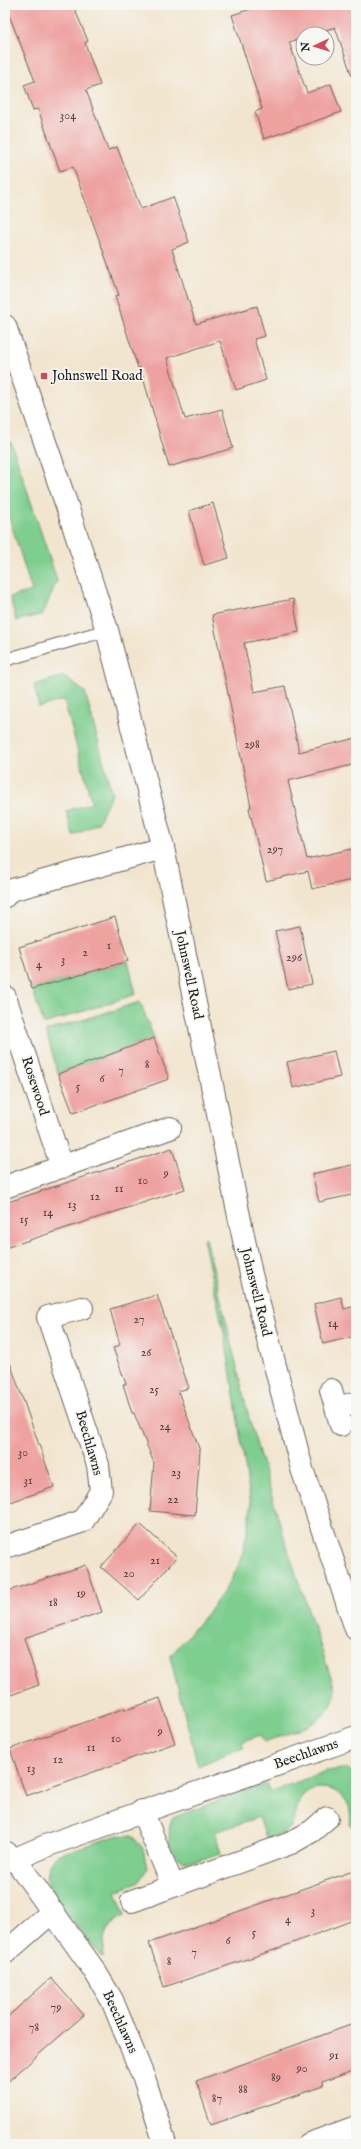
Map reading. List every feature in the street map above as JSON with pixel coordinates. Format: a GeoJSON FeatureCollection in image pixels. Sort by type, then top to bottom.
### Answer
{"type":"FeatureCollection","features":[{"type":"Feature","properties":{"kind":"street","name":"Johnswell Road"},"geometry":{"type":"LineString","coordinates":[[5,326],[67,506],[107,630],[164,848],[251,1274],[302,1469],[356,1629]]}},
{"type":"Feature","properties":{"kind":"street"},"geometry":{"type":"LineString","coordinates":[[5,896],[8,891],[164,848]]}},
{"type":"Feature","properties":{"kind":"street","name":"Rosewood"},"geometry":{"type":"LineString","coordinates":[[6,1002],[62,1167]]}},
{"type":"Feature","properties":{"kind":"street"},"geometry":{"type":"LineString","coordinates":[[5,1187],[170,1128]]}},
{"type":"Feature","properties":{"kind":"street","name":"Beechlawns"},"geometry":{"type":"LineString","coordinates":[[5,1547],[83,1521],[101,1490],[98,1465],[48,1318],[82,1308]]}},
{"type":"Feature","properties":{"kind":"street","name":"Beechlawns"},"geometry":{"type":"LineString","coordinates":[[165,2144],[145,2081],[112,2000],[94,1970],[10,1856],[48,1845],[356,1737]]}},
{"type":"Feature","properties":{"kind":"street"},"geometry":{"type":"LineString","coordinates":[[142,1811],[173,1886]]}},
{"type":"Feature","properties":{"kind":"street"},"geometry":{"type":"LineString","coordinates":[[132,1901],[291,1843],[312,1832],[327,1818]]}},
{"type":"Feature","properties":{"kind":"street"},"geometry":{"type":"LineString","coordinates":[[5,1953],[52,1912]]}},
{"type":"Feature","properties":{"kind":"street"},"geometry":{"type":"LineString","coordinates":[[309,2144],[356,2128]]}},
{"type":"Feature","properties":{"kind":"lane"},"geometry":{"type":"LineString","coordinates":[[5,660],[107,630]]}},
{"type":"Feature","properties":{"kind":"green space"},"geometry":{"type":"Polygon","coordinates":[[[11,442],[57,580],[43,614],[16,621],[10,597],[32,591],[5,504],[5,445],[11,442]]]}},
{"type":"Feature","properties":{"kind":"green space"},"geometry":{"type":"Polygon","coordinates":[[[63,676],[85,692],[112,794],[98,823],[73,836],[66,811],[92,803],[64,700],[39,707],[34,685],[63,676]]]}},
{"type":"Feature","properties":{"kind":"green space"},"geometry":{"type":"Polygon","coordinates":[[[128,961],[136,994],[44,1024],[32,989],[128,961]]]}},
{"type":"Feature","properties":{"kind":"green space"},"geometry":{"type":"Polygon","coordinates":[[[140,1002],[154,1038],[58,1074],[46,1031],[140,1002]]]}},
{"type":"Feature","properties":{"kind":"green space"},"geometry":{"type":"Polygon","coordinates":[[[206,1238],[250,1422],[287,1547],[335,1689],[333,1701],[327,1711],[319,1719],[309,1725],[264,1742],[260,1735],[242,1742],[243,1747],[198,1766],[170,1657],[223,1593],[236,1571],[246,1539],[251,1505],[225,1337],[203,1239],[206,1238]]]}},
{"type":"Feature","properties":{"kind":"green space"},"geometry":{"type":"Polygon","coordinates":[[[343,1769],[356,1772],[356,1829],[350,1825],[350,1811],[348,1804],[340,1794],[329,1789],[313,1789],[305,1793],[298,1805],[291,1826],[282,1834],[266,1838],[259,1817],[215,1832],[221,1853],[194,1861],[185,1861],[174,1854],[171,1848],[169,1833],[172,1818],[266,1783],[270,1792],[326,1771],[343,1769]]]}},
{"type":"Feature","properties":{"kind":"green space"},"geometry":{"type":"Polygon","coordinates":[[[118,1835],[132,1836],[143,1848],[147,1869],[138,1883],[116,1891],[125,1916],[113,1924],[106,1932],[103,1944],[103,1958],[53,1898],[47,1880],[49,1865],[57,1855],[118,1835]]]}},
{"type":"Feature","properties":{"kind":"building"},"geometry":{"type":"Polygon","coordinates":[[[5,5],[73,5],[88,41],[85,43],[100,85],[86,90],[108,150],[117,147],[141,209],[173,197],[189,242],[172,249],[196,324],[257,306],[265,336],[254,339],[266,380],[236,390],[220,341],[167,358],[185,419],[222,409],[233,448],[169,467],[140,367],[138,368],[115,296],[119,295],[73,167],[60,171],[38,109],[33,110],[24,85],[35,81],[5,5]]]}},
{"type":"Feature","properties":{"kind":"building"},"geometry":{"type":"Polygon","coordinates":[[[263,5],[356,5],[356,75],[352,76],[335,26],[295,26],[295,40],[289,42],[295,59],[295,66],[297,66],[307,93],[331,84],[341,112],[264,139],[255,112],[262,109],[232,15],[263,5]]]}},
{"type":"Feature","properties":{"kind":"building"},"geometry":{"type":"Polygon","coordinates":[[[213,503],[229,558],[204,565],[189,511],[213,503]]]}},
{"type":"Feature","properties":{"kind":"building"},"geometry":{"type":"Polygon","coordinates":[[[293,599],[299,632],[244,643],[254,692],[285,686],[299,752],[356,738],[356,764],[288,781],[307,859],[356,848],[356,879],[312,889],[308,871],[266,881],[249,808],[251,807],[212,615],[293,599]]]}},
{"type":"Feature","properties":{"kind":"building"},"geometry":{"type":"Polygon","coordinates":[[[115,917],[128,961],[32,989],[19,947],[115,917]]]}},
{"type":"Feature","properties":{"kind":"building"},"geometry":{"type":"Polygon","coordinates":[[[300,926],[312,984],[288,989],[275,931],[300,926]]]}},
{"type":"Feature","properties":{"kind":"building"},"geometry":{"type":"Polygon","coordinates":[[[154,1038],[169,1079],[73,1113],[58,1074],[154,1038]]]}},
{"type":"Feature","properties":{"kind":"building"},"geometry":{"type":"Polygon","coordinates":[[[334,1051],[340,1077],[293,1088],[287,1062],[334,1051]]]}},
{"type":"Feature","properties":{"kind":"building"},"geometry":{"type":"Polygon","coordinates":[[[172,1148],[185,1189],[5,1248],[5,1203],[172,1148]]]}},
{"type":"Feature","properties":{"kind":"building"},"geometry":{"type":"Polygon","coordinates":[[[356,1164],[356,1194],[319,1202],[312,1174],[356,1164]]]}},
{"type":"Feature","properties":{"kind":"building"},"geometry":{"type":"Polygon","coordinates":[[[157,1295],[189,1388],[178,1391],[200,1451],[195,1515],[150,1511],[154,1463],[134,1413],[132,1413],[123,1384],[126,1384],[113,1348],[120,1345],[110,1309],[157,1295]]]}},
{"type":"Feature","properties":{"kind":"building"},"geometry":{"type":"Polygon","coordinates":[[[341,1297],[344,1309],[356,1306],[356,1336],[323,1344],[314,1304],[341,1297]]]}},
{"type":"Feature","properties":{"kind":"building"},"geometry":{"type":"Polygon","coordinates":[[[9,1360],[54,1487],[5,1504],[5,1361],[9,1360]]]}},
{"type":"Feature","properties":{"kind":"building"},"geometry":{"type":"Polygon","coordinates":[[[140,1524],[177,1557],[139,1600],[101,1567],[140,1524]]]}},
{"type":"Feature","properties":{"kind":"building"},"geometry":{"type":"Polygon","coordinates":[[[86,1565],[102,1612],[24,1638],[39,1685],[5,1697],[5,1592],[86,1565]]]}},
{"type":"Feature","properties":{"kind":"building"},"geometry":{"type":"Polygon","coordinates":[[[160,1698],[175,1743],[26,1796],[10,1749],[125,1708],[126,1710],[160,1698]]]}},
{"type":"Feature","properties":{"kind":"building"},"geometry":{"type":"Polygon","coordinates":[[[356,1870],[356,1919],[274,1950],[164,1987],[149,1943],[356,1870]]]}},
{"type":"Feature","properties":{"kind":"building"},"geometry":{"type":"Polygon","coordinates":[[[51,1978],[84,2015],[5,2084],[5,2019],[51,1978]]]}},
{"type":"Feature","properties":{"kind":"building"},"geometry":{"type":"Polygon","coordinates":[[[356,2023],[356,2070],[322,2082],[323,2086],[211,2125],[196,2081],[356,2023]]]}},
{"type":"Feature","properties":{"kind":"place","name":"Johnswell Road"},"geometry":{"type":"Point","coordinates":[44,376]}}]}
